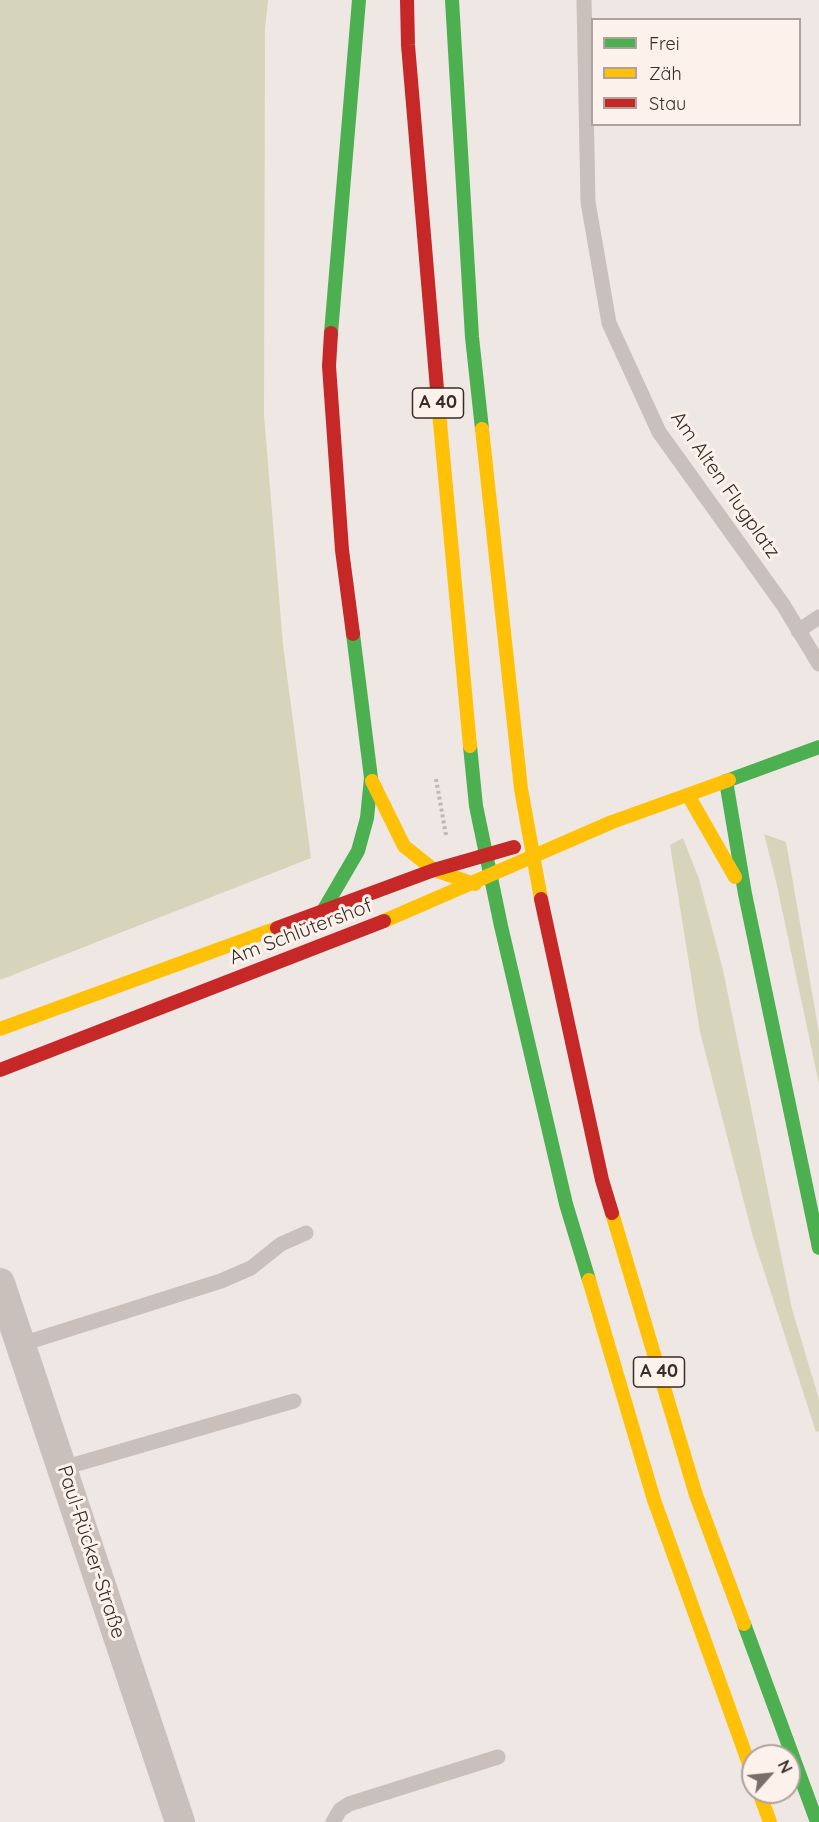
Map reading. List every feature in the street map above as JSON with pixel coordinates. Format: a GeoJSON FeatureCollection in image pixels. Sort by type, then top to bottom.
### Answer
{"type":"FeatureCollection","features":[{"type":"Feature","properties":{"kind":"main road"},"geometry":{"type":"LineString","coordinates":[[323,911],[358,851],[367,818],[371,778],[342,550],[329,366],[344,157],[359,0]]}},
{"type":"Feature","properties":{"kind":"main road","name":"A 40"},"geometry":{"type":"LineString","coordinates":[[407,0],[408,45],[431,331],[476,806],[501,927],[566,1204],[658,1511],[742,1744]]}},
{"type":"Feature","properties":{"kind":"main road","name":"A 40"},"geometry":{"type":"LineString","coordinates":[[452,0],[452,33],[472,337],[521,789],[543,910],[602,1179],[693,1484],[817,1822]]}},
{"type":"Feature","properties":{"kind":"main road","name":"Am Schlütershof"},"geometry":{"type":"LineString","coordinates":[[0,1029],[434,870],[612,822],[819,747]]}},
{"type":"Feature","properties":{"kind":"main road"},"geometry":{"type":"LineString","coordinates":[[371,778],[391,824],[404,846],[434,870],[475,884]]}},
{"type":"Feature","properties":{"kind":"main road"},"geometry":{"type":"LineString","coordinates":[[726,781],[745,894],[819,1248]]}},
{"type":"Feature","properties":{"kind":"main road"},"geometry":{"type":"LineString","coordinates":[[688,795],[745,894]]}},
{"type":"Feature","properties":{"kind":"main road","name":"Am Schlütershof"},"geometry":{"type":"LineString","coordinates":[[0,1070],[475,884],[612,822]]}},
{"type":"Feature","properties":{"kind":"main road"},"geometry":{"type":"LineString","coordinates":[[763,1804],[770,1822]]}},
{"type":"Feature","properties":{"kind":"street","name":"Paul-Rücker-Straße"},"geometry":{"type":"LineString","coordinates":[[0,1282],[14,1339],[63,1468],[180,1822]]}},
{"type":"Feature","properties":{"kind":"lane","name":"Am Alten Flugplatz"},"geometry":{"type":"LineString","coordinates":[[584,0],[588,202],[609,323],[659,432],[819,664]]}},
{"type":"Feature","properties":{"kind":"lane"},"geometry":{"type":"LineString","coordinates":[[798,631],[819,617]]}},
{"type":"Feature","properties":{"kind":"lane"},"geometry":{"type":"LineString","coordinates":[[14,1339],[221,1281],[251,1268],[281,1244],[306,1233]]}},
{"type":"Feature","properties":{"kind":"lane"},"geometry":{"type":"LineString","coordinates":[[63,1468],[294,1401]]}},
{"type":"Feature","properties":{"kind":"lane"},"geometry":{"type":"LineString","coordinates":[[333,1822],[340,1810],[350,1804],[498,1757]]}},
{"type":"Feature","properties":{"kind":"path"},"geometry":{"type":"LineString","coordinates":[[436,779],[446,834]]}},
{"type":"Feature","properties":{"kind":"green space"},"geometry":{"type":"Polygon","coordinates":[[[0,0],[268,0],[265,29],[264,415],[283,645],[311,858],[0,980],[0,0]]]}},
{"type":"Feature","properties":{"kind":"green space"},"geometry":{"type":"Polygon","coordinates":[[[764,834],[786,842],[819,1033],[819,1084],[776,881],[764,834]]]}},
{"type":"Feature","properties":{"kind":"green space"},"geometry":{"type":"Polygon","coordinates":[[[683,838],[699,879],[723,970],[792,1309],[819,1399],[819,1431],[816,1432],[753,1237],[700,1032],[670,845],[683,838]]]}},
{"type":"Feature","properties":{"kind":"traffic: fast"},"geometry":{"type":"LineString","coordinates":[[331,333],[359,0]]}},
{"type":"Feature","properties":{"kind":"traffic: fast"},"geometry":{"type":"LineString","coordinates":[[452,0],[472,337],[482,429]]}},
{"type":"Feature","properties":{"kind":"traffic: fast"},"geometry":{"type":"LineString","coordinates":[[323,911],[358,851],[367,818],[371,778],[353,634]]}},
{"type":"Feature","properties":{"kind":"traffic: fast"},"geometry":{"type":"LineString","coordinates":[[470,746],[476,806],[501,926],[566,1204],[589,1280]]}},
{"type":"Feature","properties":{"kind":"traffic: fast"},"geometry":{"type":"LineString","coordinates":[[729,780],[819,747]]}},
{"type":"Feature","properties":{"kind":"traffic: fast"},"geometry":{"type":"LineString","coordinates":[[726,781],[745,894],[819,1248]]}},
{"type":"Feature","properties":{"kind":"traffic: fast"},"geometry":{"type":"LineString","coordinates":[[744,1624],[817,1822]]}},
{"type":"Feature","properties":{"kind":"traffic: slow"},"geometry":{"type":"LineString","coordinates":[[438,401],[470,746]]}},
{"type":"Feature","properties":{"kind":"traffic: slow"},"geometry":{"type":"LineString","coordinates":[[482,429],[521,789],[541,899]]}},
{"type":"Feature","properties":{"kind":"traffic: slow"},"geometry":{"type":"LineString","coordinates":[[384,921],[612,822],[729,780]]}},
{"type":"Feature","properties":{"kind":"traffic: slow"},"geometry":{"type":"LineString","coordinates":[[372,781],[404,846],[434,870],[475,884]]}},
{"type":"Feature","properties":{"kind":"traffic: slow"},"geometry":{"type":"LineString","coordinates":[[688,795],[735,877]]}},
{"type":"Feature","properties":{"kind":"traffic: slow"},"geometry":{"type":"LineString","coordinates":[[0,1029],[277,928]]}},
{"type":"Feature","properties":{"kind":"traffic: slow"},"geometry":{"type":"LineString","coordinates":[[612,1213],[696,1495],[744,1624]]}},
{"type":"Feature","properties":{"kind":"traffic: slow"},"geometry":{"type":"LineString","coordinates":[[589,1280],[654,1500],[742,1744]]}},
{"type":"Feature","properties":{"kind":"traffic: slow"},"geometry":{"type":"LineString","coordinates":[[763,1804],[770,1822]]}},
{"type":"Feature","properties":{"kind":"traffic: jam"},"geometry":{"type":"LineString","coordinates":[[407,0],[408,45],[438,401]]}},
{"type":"Feature","properties":{"kind":"traffic: jam"},"geometry":{"type":"LineString","coordinates":[[331,333],[329,366],[342,550],[353,634]]}},
{"type":"Feature","properties":{"kind":"traffic: jam"},"geometry":{"type":"LineString","coordinates":[[277,928],[434,870],[514,847]]}},
{"type":"Feature","properties":{"kind":"traffic: jam"},"geometry":{"type":"LineString","coordinates":[[541,899],[602,1180],[612,1213]]}},
{"type":"Feature","properties":{"kind":"traffic: jam"},"geometry":{"type":"LineString","coordinates":[[0,1070],[384,921]]}}]}
